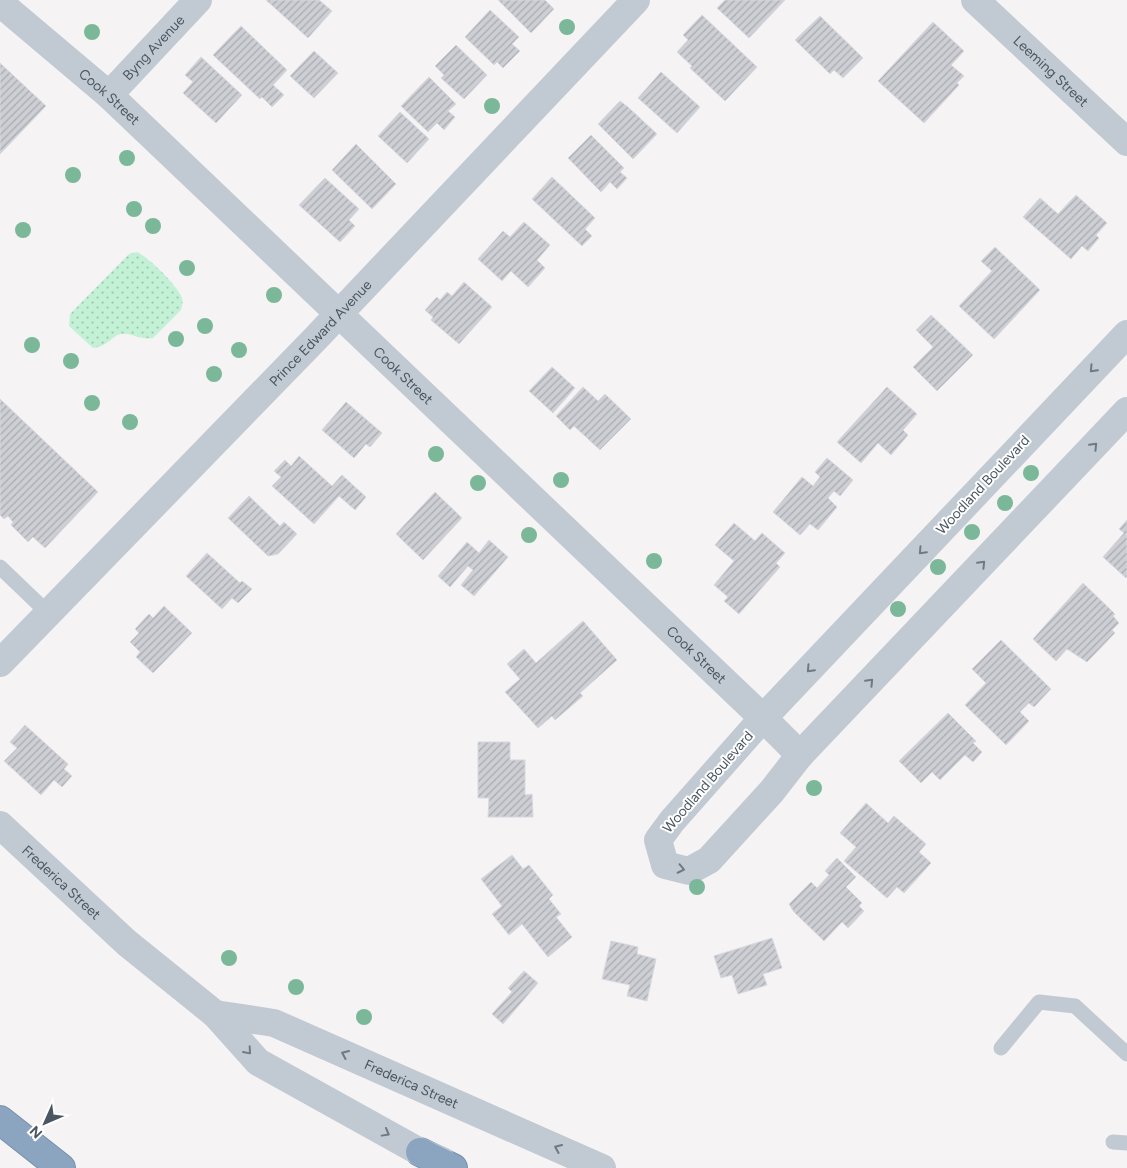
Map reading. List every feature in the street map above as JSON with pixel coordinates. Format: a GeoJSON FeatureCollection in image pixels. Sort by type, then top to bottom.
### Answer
{"type":"FeatureCollection","features":[{"type":"Feature","properties":{"kind":"highway"},"geometry":{"type":"LineString","coordinates":[[0,1120],[61,1168]]}},
{"type":"Feature","properties":{"kind":"highway"},"geometry":{"type":"LineString","coordinates":[[420,1152],[454,1168]]}},
{"type":"Feature","properties":{"kind":"street","name":"Byng Avenue"},"geometry":{"type":"LineString","coordinates":[[110,95],[198,0]]}},
{"type":"Feature","properties":{"kind":"street","name":"Prince Edward Avenue"},"geometry":{"type":"LineString","coordinates":[[0,663],[339,314],[636,0]]}},
{"type":"Feature","properties":{"kind":"street","name":"Leeming Street"},"geometry":{"type":"LineString","coordinates":[[975,0],[1127,142]]}},
{"type":"Feature","properties":{"kind":"street","name":"Cook Street"},"geometry":{"type":"LineString","coordinates":[[0,3],[110,95],[800,755]]}},
{"type":"Feature","properties":{"kind":"street","name":"Woodland Boulevard"},"geometry":{"type":"LineString","coordinates":[[1127,334],[763,718],[672,821],[658,840],[665,865],[689,871],[709,860],[772,791],[800,755],[1127,411]]}},
{"type":"Feature","properties":{"kind":"street","name":"Frederica Street"},"geometry":{"type":"LineString","coordinates":[[0,825],[127,943],[215,1014],[258,1062],[420,1152],[460,1168]]}},
{"type":"Feature","properties":{"kind":"street","name":"Frederica Street"},"geometry":{"type":"LineString","coordinates":[[215,1014],[274,1023],[602,1168]]}},
{"type":"Feature","properties":{"kind":"lane"},"geometry":{"type":"LineString","coordinates":[[0,567],[48,613]]}},
{"type":"Feature","properties":{"kind":"lane"},"geometry":{"type":"LineString","coordinates":[[1001,1048],[1039,1002],[1075,1006],[1127,1054]]}},
{"type":"Feature","properties":{"kind":"green space"},"geometry":{"type":"Polygon","coordinates":[[[137,252],[155,266],[175,286],[182,298],[181,310],[153,338],[121,334],[103,345],[93,348],[69,326],[70,314],[129,254],[137,252]]]}},
{"type":"Feature","properties":{"kind":"building"},"geometry":{"type":"Polygon","coordinates":[[[266,0],[319,0],[332,11],[308,38],[266,0]]]}},
{"type":"Feature","properties":{"kind":"building"},"geometry":{"type":"Polygon","coordinates":[[[498,0],[545,0],[554,9],[531,33],[498,0]]]}},
{"type":"Feature","properties":{"kind":"building"},"geometry":{"type":"Polygon","coordinates":[[[725,0],[785,0],[749,38],[717,8],[725,0]]]}},
{"type":"Feature","properties":{"kind":"building"},"geometry":{"type":"Polygon","coordinates":[[[490,10],[519,37],[512,44],[520,51],[503,68],[497,62],[494,65],[465,37],[490,10]]]}},
{"type":"Feature","properties":{"kind":"building"},"geometry":{"type":"Polygon","coordinates":[[[702,15],[757,67],[725,101],[690,68],[692,66],[677,52],[688,40],[683,35],[702,15]]]}},
{"type":"Feature","properties":{"kind":"building"},"geometry":{"type":"Polygon","coordinates":[[[820,16],[863,58],[843,78],[834,70],[830,74],[795,40],[820,16]]]}},
{"type":"Feature","properties":{"kind":"building"},"geometry":{"type":"Polygon","coordinates":[[[933,22],[964,51],[951,65],[964,76],[957,83],[959,85],[924,123],[878,81],[933,22]]]}},
{"type":"Feature","properties":{"kind":"building"},"geometry":{"type":"Polygon","coordinates":[[[241,26],[287,70],[273,85],[284,95],[272,107],[262,97],[260,99],[213,55],[241,26]]]}},
{"type":"Feature","properties":{"kind":"building"},"geometry":{"type":"Polygon","coordinates":[[[456,45],[487,75],[464,99],[441,78],[444,75],[435,66],[456,45]]]}},
{"type":"Feature","properties":{"kind":"building"},"geometry":{"type":"Polygon","coordinates":[[[314,51],[338,73],[314,98],[290,76],[314,51]]]}},
{"type":"Feature","properties":{"kind":"building"},"geometry":{"type":"Polygon","coordinates":[[[201,57],[242,95],[216,123],[183,93],[193,82],[185,75],[201,57]]]}},
{"type":"Feature","properties":{"kind":"building"},"geometry":{"type":"Polygon","coordinates":[[[0,63],[46,106],[0,154],[0,63]]]}},
{"type":"Feature","properties":{"kind":"building"},"geometry":{"type":"Polygon","coordinates":[[[661,72],[700,107],[677,133],[638,98],[661,72]]]}},
{"type":"Feature","properties":{"kind":"building"},"geometry":{"type":"Polygon","coordinates":[[[429,77],[456,104],[448,111],[455,117],[444,130],[437,123],[428,132],[401,106],[429,77]]]}},
{"type":"Feature","properties":{"kind":"building"},"geometry":{"type":"Polygon","coordinates":[[[620,101],[657,134],[633,159],[598,124],[620,101]]]}},
{"type":"Feature","properties":{"kind":"building"},"geometry":{"type":"Polygon","coordinates":[[[400,112],[429,139],[407,163],[378,136],[400,112]]]}},
{"type":"Feature","properties":{"kind":"building"},"geometry":{"type":"Polygon","coordinates":[[[591,135],[624,168],[620,172],[627,178],[617,189],[610,182],[601,192],[568,158],[591,135]]]}},
{"type":"Feature","properties":{"kind":"building"},"geometry":{"type":"Polygon","coordinates":[[[356,144],[396,184],[372,209],[332,170],[356,144]]]}},
{"type":"Feature","properties":{"kind":"building"},"geometry":{"type":"Polygon","coordinates":[[[552,177],[595,218],[585,229],[592,236],[582,246],[532,199],[552,177]]]}},
{"type":"Feature","properties":{"kind":"building"},"geometry":{"type":"Polygon","coordinates":[[[325,178],[359,209],[349,220],[355,226],[340,242],[299,205],[325,178]]]}},
{"type":"Feature","properties":{"kind":"building"},"geometry":{"type":"Polygon","coordinates":[[[1076,195],[1107,223],[1096,235],[1099,238],[1088,251],[1082,246],[1071,259],[1023,217],[1040,198],[1058,214],[1076,195]]]}},
{"type":"Feature","properties":{"kind":"building"},"geometry":{"type":"Polygon","coordinates":[[[524,222],[550,245],[537,260],[545,268],[528,287],[511,271],[502,281],[478,259],[503,231],[510,237],[524,222]]]}},
{"type":"Feature","properties":{"kind":"building"},"geometry":{"type":"Polygon","coordinates":[[[995,247],[1040,290],[994,339],[959,306],[992,271],[981,261],[995,247]]]}},
{"type":"Feature","properties":{"kind":"building"},"geometry":{"type":"Polygon","coordinates":[[[464,282],[492,307],[459,344],[431,320],[433,317],[425,310],[437,297],[440,300],[447,292],[452,296],[464,282]]]}},
{"type":"Feature","properties":{"kind":"building"},"geometry":{"type":"Polygon","coordinates":[[[931,315],[973,355],[937,391],[913,367],[933,347],[916,330],[931,315]]]}},
{"type":"Feature","properties":{"kind":"building"},"geometry":{"type":"Polygon","coordinates":[[[552,367],[575,388],[553,413],[529,391],[552,367]]]}},
{"type":"Feature","properties":{"kind":"building"},"geometry":{"type":"Polygon","coordinates":[[[583,387],[598,401],[605,394],[631,419],[600,450],[574,426],[570,430],[556,416],[583,387]]]}},
{"type":"Feature","properties":{"kind":"building"},"geometry":{"type":"Polygon","coordinates":[[[887,387],[917,414],[903,430],[908,435],[891,455],[878,443],[861,463],[837,442],[887,387]]]}},
{"type":"Feature","properties":{"kind":"building"},"geometry":{"type":"Polygon","coordinates":[[[0,399],[98,492],[45,548],[33,537],[28,542],[11,525],[13,522],[8,516],[4,519],[0,515],[0,399]]]}},
{"type":"Feature","properties":{"kind":"building"},"geometry":{"type":"Polygon","coordinates":[[[346,402],[382,433],[370,447],[366,444],[354,458],[322,430],[346,402]]]}},
{"type":"Feature","properties":{"kind":"building"},"geometry":{"type":"Polygon","coordinates":[[[299,456],[332,486],[342,475],[366,497],[355,510],[339,496],[314,524],[272,486],[281,477],[274,471],[285,460],[291,466],[299,456]]]}},
{"type":"Feature","properties":{"kind":"building"},"geometry":{"type":"Polygon","coordinates":[[[827,458],[853,480],[840,496],[834,491],[828,498],[837,507],[818,530],[810,524],[800,535],[773,512],[802,477],[813,486],[820,477],[815,472],[827,458]]]}},
{"type":"Feature","properties":{"kind":"building"},"geometry":{"type":"Polygon","coordinates":[[[435,492],[462,518],[423,560],[396,534],[435,492]]]}},
{"type":"Feature","properties":{"kind":"building"},"geometry":{"type":"Polygon","coordinates":[[[249,496],[280,526],[284,522],[297,534],[278,554],[268,556],[228,518],[249,496]]]}},
{"type":"Feature","properties":{"kind":"building"},"geometry":{"type":"Polygon","coordinates":[[[1127,520],[1126,578],[1103,557],[1124,533],[1119,529],[1127,520]]]}},
{"type":"Feature","properties":{"kind":"building"},"geometry":{"type":"Polygon","coordinates":[[[734,523],[755,541],[762,533],[785,553],[776,563],[780,567],[739,614],[724,601],[728,597],[714,585],[734,561],[715,545],[734,523]]]}},
{"type":"Feature","properties":{"kind":"building"},"geometry":{"type":"Polygon","coordinates":[[[489,540],[508,557],[474,596],[461,585],[473,570],[468,566],[450,587],[438,576],[467,542],[479,553],[489,540]]]}},
{"type":"Feature","properties":{"kind":"building"},"geometry":{"type":"Polygon","coordinates":[[[207,553],[240,583],[242,581],[252,589],[238,603],[232,598],[222,609],[186,576],[207,553]]]}},
{"type":"Feature","properties":{"kind":"building"},"geometry":{"type":"Polygon","coordinates":[[[1083,583],[1115,614],[1113,616],[1119,623],[1112,630],[1115,633],[1087,662],[1067,649],[1056,661],[1033,639],[1083,583]]]}},
{"type":"Feature","properties":{"kind":"building"},"geometry":{"type":"Polygon","coordinates":[[[164,606],[192,633],[153,673],[136,657],[140,652],[130,642],[139,633],[135,629],[149,614],[153,618],[164,606]]]}},
{"type":"Feature","properties":{"kind":"building"},"geometry":{"type":"Polygon","coordinates":[[[583,621],[617,660],[580,693],[583,696],[555,720],[552,716],[538,728],[505,692],[520,679],[507,664],[524,649],[536,663],[583,621]]]}},
{"type":"Feature","properties":{"kind":"building"},"geometry":{"type":"Polygon","coordinates":[[[1001,640],[1051,689],[1034,707],[1029,703],[1020,712],[1029,721],[1006,745],[965,705],[986,683],[972,669],[1001,640]]]}},
{"type":"Feature","properties":{"kind":"building"},"geometry":{"type":"Polygon","coordinates":[[[948,713],[976,741],[973,743],[982,752],[973,762],[965,755],[940,780],[932,772],[921,783],[899,761],[948,713]]]}},
{"type":"Feature","properties":{"kind":"building"},"geometry":{"type":"Polygon","coordinates":[[[25,725],[68,764],[64,769],[72,776],[62,787],[54,780],[41,795],[4,761],[17,748],[10,742],[25,725]]]}},
{"type":"Feature","properties":{"kind":"building"},"geometry":{"type":"Polygon","coordinates":[[[478,742],[510,742],[510,760],[525,760],[525,795],[532,794],[533,817],[488,817],[489,798],[478,798],[478,742]]]}},
{"type":"Feature","properties":{"kind":"building"},"geometry":{"type":"Polygon","coordinates":[[[866,803],[888,823],[894,816],[926,844],[919,852],[931,863],[904,893],[897,887],[887,898],[844,861],[856,847],[840,833],[866,803]]]}},
{"type":"Feature","properties":{"kind":"building"},"geometry":{"type":"Polygon","coordinates":[[[512,855],[523,869],[529,865],[553,895],[549,899],[561,914],[556,917],[572,937],[548,957],[522,924],[509,935],[492,914],[502,906],[481,879],[512,855]]]}},
{"type":"Feature","properties":{"kind":"building"},"geometry":{"type":"Polygon","coordinates":[[[837,858],[856,877],[846,887],[862,903],[859,906],[864,911],[848,928],[842,922],[824,941],[794,912],[789,904],[811,882],[817,888],[829,875],[825,871],[837,858]]]}},
{"type":"Feature","properties":{"kind":"building"},"geometry":{"type":"Polygon","coordinates":[[[772,938],[782,968],[763,974],[767,985],[738,994],[732,975],[721,978],[714,956],[772,938]]]}},
{"type":"Feature","properties":{"kind":"building"},"geometry":{"type":"Polygon","coordinates":[[[611,941],[638,947],[637,954],[656,959],[647,1001],[627,996],[630,985],[602,979],[611,941]]]}},
{"type":"Feature","properties":{"kind":"building"},"geometry":{"type":"Polygon","coordinates":[[[524,971],[538,983],[503,1024],[492,1014],[512,992],[508,988],[524,971]]]}}]}
